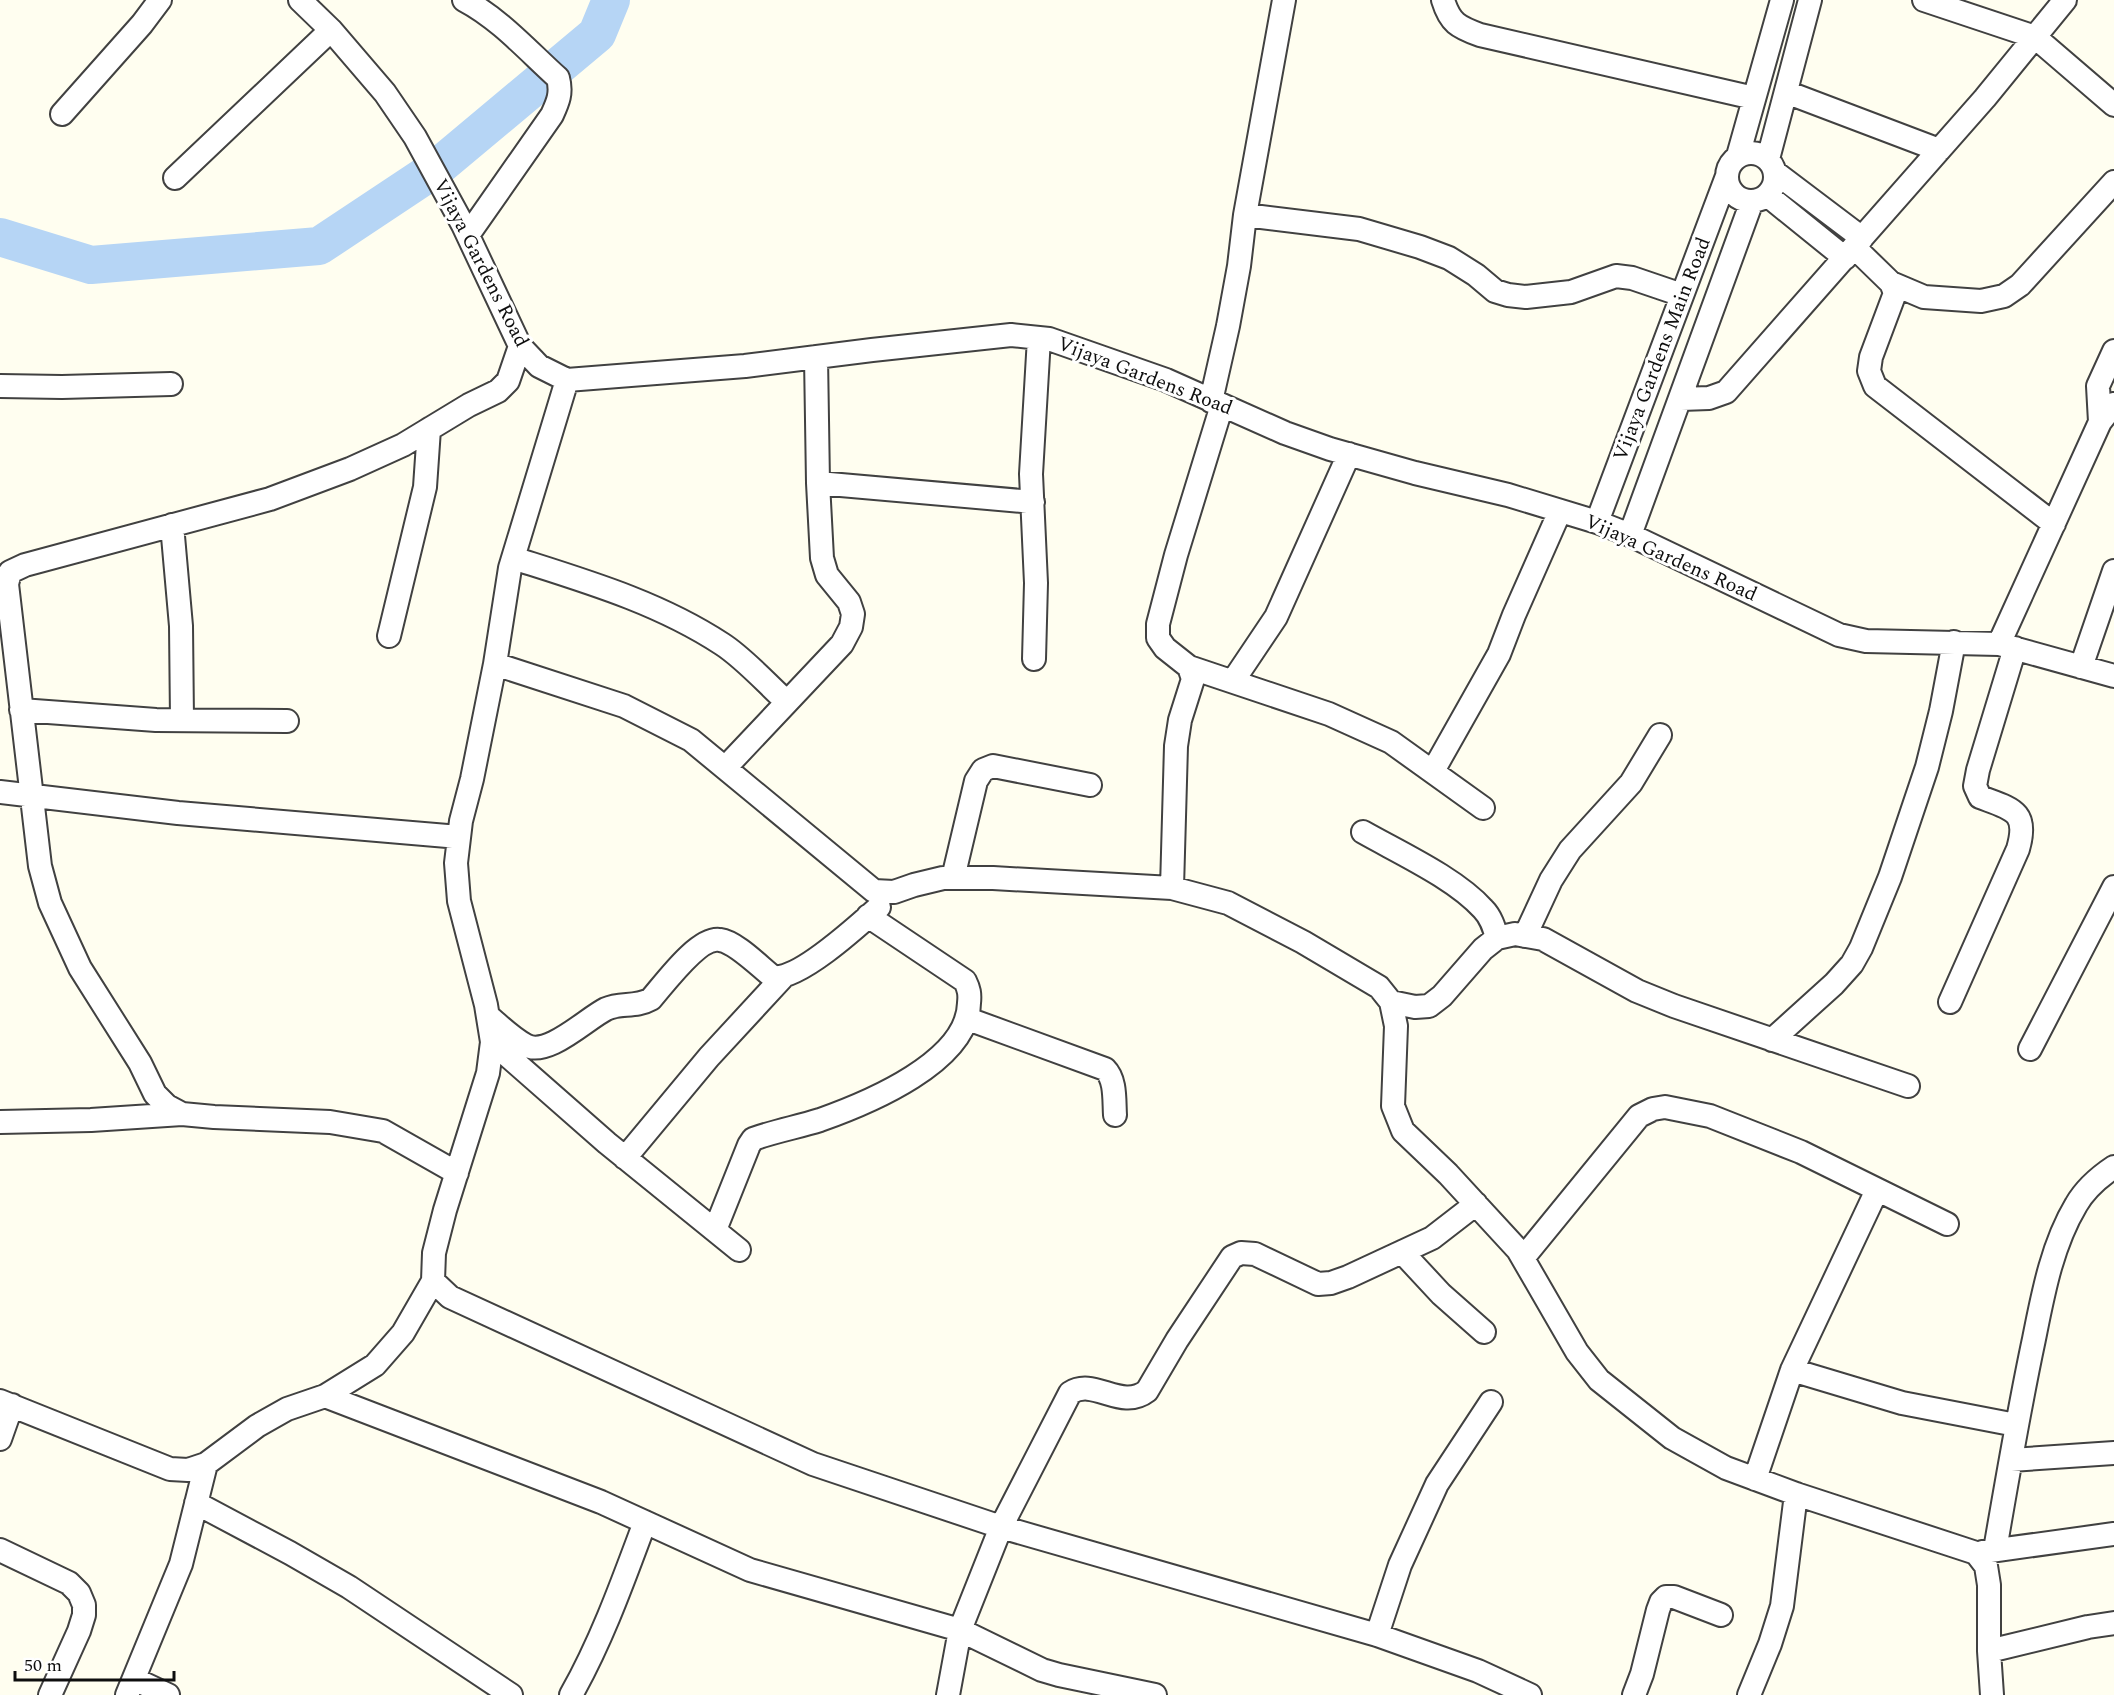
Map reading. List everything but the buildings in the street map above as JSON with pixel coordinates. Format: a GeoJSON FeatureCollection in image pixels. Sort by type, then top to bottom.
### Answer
{"type":"FeatureCollection","features":[{"type":"Feature","properties":{"kind":"street"},"geometry":{"type":"LineString","coordinates":[[62,114],[142,24],[160,0]]}},
{"type":"Feature","properties":{"kind":"street","name":"Vijaya Gardens Road"},"geometry":{"type":"LineString","coordinates":[[300,0],[331,30],[385,93],[415,137],[466,230],[520,346],[539,366],[567,380],[745,366],[1011,335],[1049,339],[1166,380],[1285,433],[1349,454],[1508,495],[1597,522],[1630,535],[1839,635],[1866,641],[1954,642],[2007,646],[2114,676]]}},
{"type":"Feature","properties":{"kind":"street"},"geometry":{"type":"LineString","coordinates":[[1284,0],[1245,215],[1239,266],[1216,403],[1158,624],[1158,638],[1165,648],[1189,667],[1329,714],[1391,742],[1483,808]]}},
{"type":"Feature","properties":{"kind":"street"},"geometry":{"type":"LineString","coordinates":[[1443,0],[1448,16],[1462,28],[1480,35],[1754,98]]}},
{"type":"Feature","properties":{"kind":"street"},"geometry":{"type":"LineString","coordinates":[[1782,0],[1738,156],[1728,168],[1726,176],[1728,184],[1737,197],[1760,198],[1853,248]]}},
{"type":"Feature","properties":{"kind":"street"},"geometry":{"type":"LineString","coordinates":[[1760,198],[1776,181],[1772,166],[1786,92],[1810,0]]}},
{"type":"Feature","properties":{"kind":"street"},"geometry":{"type":"LineString","coordinates":[[1924,0],[2035,37],[2114,105]]}},
{"type":"Feature","properties":{"kind":"street"},"geometry":{"type":"LineString","coordinates":[[1681,399],[1709,398],[1726,392],[1939,150],[2066,0]]}},
{"type":"Feature","properties":{"kind":"street"},"geometry":{"type":"LineString","coordinates":[[466,230],[552,115],[559,100],[560,87],[558,78],[478,3]]}},
{"type":"Feature","properties":{"kind":"street"},"geometry":{"type":"LineString","coordinates":[[175,178],[331,30]]}},
{"type":"Feature","properties":{"kind":"street"},"geometry":{"type":"LineString","coordinates":[[1786,92],[1939,150]]}},
{"type":"Feature","properties":{"kind":"street"},"geometry":{"type":"LineString","coordinates":[[1738,156],[1753,152],[1772,166],[1891,283],[1924,297],[1982,301],[2004,296],[2020,285],[2114,182]]}},
{"type":"Feature","properties":{"kind":"street","name":"Vijaya Gardens Main Road"},"geometry":{"type":"LineString","coordinates":[[1597,522],[1726,176]]}},
{"type":"Feature","properties":{"kind":"street","name":"Vijaya Gardens Main Road"},"geometry":{"type":"LineString","coordinates":[[1630,535],[1760,198]]}},
{"type":"Feature","properties":{"kind":"street"},"geometry":{"type":"LineString","coordinates":[[1245,215],[1359,229],[1420,247],[1449,258],[1496,291],[1508,295],[1526,297],[1570,292],[1616,276],[1632,278],[1682,295]]}},
{"type":"Feature","properties":{"kind":"street"},"geometry":{"type":"LineString","coordinates":[[1891,283],[1895,294],[1869,371],[1875,386],[2054,524]]}},
{"type":"Feature","properties":{"kind":"street"},"geometry":{"type":"LineString","coordinates":[[1034,659],[1036,583],[1031,474],[1038,338]]}},
{"type":"Feature","properties":{"kind":"street"},"geometry":{"type":"LineString","coordinates":[[182,1114],[167,1106],[155,1094],[140,1063],[80,968],[48,893],[40,866],[21,710],[7,642],[7,584],[10,572],[25,565],[270,499],[330,477],[403,445],[469,405],[498,391],[508,381],[520,346]]}},
{"type":"Feature","properties":{"kind":"street"},"geometry":{"type":"LineString","coordinates":[[1950,1002],[2018,849],[2023,832],[2020,818],[2013,810],[1980,796],[1975,786],[2007,646],[2054,524],[2107,413],[2098,386],[2114,351]]}},
{"type":"Feature","properties":{"kind":"street"},"geometry":{"type":"LineString","coordinates":[[725,768],[842,644],[851,627],[854,614],[849,602],[827,575],[822,558],[816,357]]}},
{"type":"Feature","properties":{"kind":"street"},"geometry":{"type":"LineString","coordinates":[[0,1439],[6,1403],[170,1468],[188,1470],[206,1464],[257,1426],[286,1409],[325,1396],[375,1365],[403,1333],[433,1281],[434,1253],[488,1073],[492,1042],[488,1016],[459,901],[456,863],[459,837],[495,664],[513,558],[567,380]]}},
{"type":"Feature","properties":{"kind":"street"},"geometry":{"type":"LineString","coordinates":[[0,386],[171,384]]}},
{"type":"Feature","properties":{"kind":"street"},"geometry":{"type":"LineString","coordinates":[[389,636],[425,488],[429,429]]}},
{"type":"Feature","properties":{"kind":"street"},"geometry":{"type":"LineString","coordinates":[[1233,681],[1276,617],[1349,454]]}},
{"type":"Feature","properties":{"kind":"street"},"geometry":{"type":"LineString","coordinates":[[818,483],[1033,502]]}},
{"type":"Feature","properties":{"kind":"street"},"geometry":{"type":"LineString","coordinates":[[1433,771],[1499,654],[1560,511]]}},
{"type":"Feature","properties":{"kind":"street"},"geometry":{"type":"LineString","coordinates":[[172,525],[181,626],[182,720]]}},
{"type":"Feature","properties":{"kind":"street"},"geometry":{"type":"LineString","coordinates":[[513,558],[607,589],[680,619],[724,645],[787,702]]}},
{"type":"Feature","properties":{"kind":"street"},"geometry":{"type":"LineString","coordinates":[[2081,667],[2114,571]]}},
{"type":"Feature","properties":{"kind":"street"},"geometry":{"type":"LineString","coordinates":[[1772,1040],[1834,984],[1852,964],[1861,948],[1890,877],[1927,767],[1941,711],[1954,642]]}},
{"type":"Feature","properties":{"kind":"street"},"geometry":{"type":"LineString","coordinates":[[495,664],[624,706],[691,740],[874,891],[894,892],[943,878],[993,878],[1172,888],[1228,903],[1285,932],[1379,987],[1391,1002],[1396,1026],[1393,1106],[1403,1131],[1448,1174],[1518,1250],[1577,1352],[1599,1380],[1672,1438],[1726,1467],[1796,1494],[1985,1551],[2114,1534]]}},
{"type":"Feature","properties":{"kind":"street"},"geometry":{"type":"LineString","coordinates":[[1172,888],[1176,746],[1180,720],[1193,679],[1189,667]]}},
{"type":"Feature","properties":{"kind":"street"},"geometry":{"type":"LineString","coordinates":[[21,710],[156,720],[288,721]]}},
{"type":"Feature","properties":{"kind":"street"},"geometry":{"type":"LineString","coordinates":[[1525,936],[1551,880],[1570,850],[1631,783],[1660,735]]}},
{"type":"Feature","properties":{"kind":"street"},"geometry":{"type":"LineString","coordinates":[[953,878],[973,791],[983,771],[993,766],[1090,785]]}},
{"type":"Feature","properties":{"kind":"street"},"geometry":{"type":"LineString","coordinates":[[0,792],[178,813],[459,837]]}},
{"type":"Feature","properties":{"kind":"street"},"geometry":{"type":"LineString","coordinates":[[1363,832],[1440,876],[1468,896],[1488,916],[1497,938]]}},
{"type":"Feature","properties":{"kind":"street"},"geometry":{"type":"LineString","coordinates":[[2030,1049],[2114,887]]}},
{"type":"Feature","properties":{"kind":"street"},"geometry":{"type":"LineString","coordinates":[[625,1158],[709,1057],[782,978],[798,970],[845,938],[894,892]]}},
{"type":"Feature","properties":{"kind":"street"},"geometry":{"type":"LineString","coordinates":[[715,1230],[753,1139],[820,1120],[905,1082],[955,1043],[968,1019],[970,989],[965,981],[868,916]]}},
{"type":"Feature","properties":{"kind":"street"},"geometry":{"type":"LineString","coordinates":[[1391,1002],[1415,1007],[1429,1006],[1442,996],[1483,949],[1497,938],[1515,934],[1543,939],[1646,994],[1908,1086]]}},
{"type":"Feature","properties":{"kind":"street"},"geometry":{"type":"LineString","coordinates":[[488,1016],[525,1046],[534,1049],[547,1047],[607,1008],[642,1004],[651,999],[695,950],[710,940],[721,939],[734,946],[774,977],[782,978]]}},
{"type":"Feature","properties":{"kind":"street"},"geometry":{"type":"LineString","coordinates":[[968,1019],[1105,1069],[1110,1074],[1112,1082],[1115,1115]]}},
{"type":"Feature","properties":{"kind":"street"},"geometry":{"type":"LineString","coordinates":[[492,1042],[625,1158],[739,1250]]}},
{"type":"Feature","properties":{"kind":"street"},"geometry":{"type":"LineString","coordinates":[[1523,1258],[1639,1116],[1653,1109],[1665,1107],[1710,1116],[1801,1152],[1947,1224]]}},
{"type":"Feature","properties":{"kind":"street"},"geometry":{"type":"LineString","coordinates":[[0,1122],[91,1120],[182,1114],[330,1122],[383,1131],[457,1173]]}},
{"type":"Feature","properties":{"kind":"street"},"geometry":{"type":"LineString","coordinates":[[1992,1695],[1989,1586],[1985,1551],[2010,1460],[2044,1290],[2061,1237],[2076,1203],[2096,1179],[2114,1167]]}},
{"type":"Feature","properties":{"kind":"street"},"geometry":{"type":"LineString","coordinates":[[1755,1479],[1791,1370],[1877,1190]]}},
{"type":"Feature","properties":{"kind":"street"},"geometry":{"type":"LineString","coordinates":[[948,1695],[960,1630],[1001,1527],[1070,1393],[1077,1388],[1089,1389],[1122,1398],[1139,1397],[1147,1391],[1177,1340],[1232,1257],[1241,1253],[1255,1254],[1318,1284],[1331,1283],[1432,1238],[1476,1204]]}},
{"type":"Feature","properties":{"kind":"street"},"geometry":{"type":"LineString","coordinates":[[1402,1252],[1441,1294],[1484,1332]]}},
{"type":"Feature","properties":{"kind":"street"},"geometry":{"type":"LineString","coordinates":[[433,1281],[450,1297],[813,1464],[1001,1527],[1377,1635],[1478,1671],[1530,1695]]}},
{"type":"Feature","properties":{"kind":"street"},"geometry":{"type":"LineString","coordinates":[[1791,1370],[1902,1403],[2016,1425]]}},
{"type":"Feature","properties":{"kind":"street"},"geometry":{"type":"LineString","coordinates":[[325,1396],[601,1502],[750,1570],[960,1630],[1042,1670],[1155,1695]]}},
{"type":"Feature","properties":{"kind":"street"},"geometry":{"type":"LineString","coordinates":[[1377,1635],[1400,1565],[1437,1484],[1491,1402]]}},
{"type":"Feature","properties":{"kind":"street"},"geometry":{"type":"LineString","coordinates":[[2010,1460],[2114,1453]]}},
{"type":"Feature","properties":{"kind":"street"},"geometry":{"type":"LineString","coordinates":[[168,1695],[131,1687],[181,1564],[206,1464]]}},
{"type":"Feature","properties":{"kind":"street"},"geometry":{"type":"LineString","coordinates":[[1749,1695],[1770,1644],[1782,1606],[1796,1494]]}},
{"type":"Feature","properties":{"kind":"street"},"geometry":{"type":"LineString","coordinates":[[196,1503],[349,1587],[511,1695]]}},
{"type":"Feature","properties":{"kind":"street"},"geometry":{"type":"LineString","coordinates":[[571,1695],[587,1666],[610,1614],[645,1522]]}},
{"type":"Feature","properties":{"kind":"street"},"geometry":{"type":"LineString","coordinates":[[0,1550],[69,1583],[79,1593],[84,1605],[84,1615],[79,1631],[50,1695]]}},
{"type":"Feature","properties":{"kind":"street"},"geometry":{"type":"LineString","coordinates":[[1634,1695],[1642,1674],[1658,1610],[1666,1597],[1674,1597],[1721,1615]]}},
{"type":"Feature","properties":{"kind":"street"},"geometry":{"type":"LineString","coordinates":[[1989,1651],[2114,1623]]}},
{"type":"Feature","properties":{"kind":"waterway"},"geometry":{"type":"LineString","coordinates":[[0,237],[91,265],[319,246],[438,167],[597,34],[611,0]]}}]}
